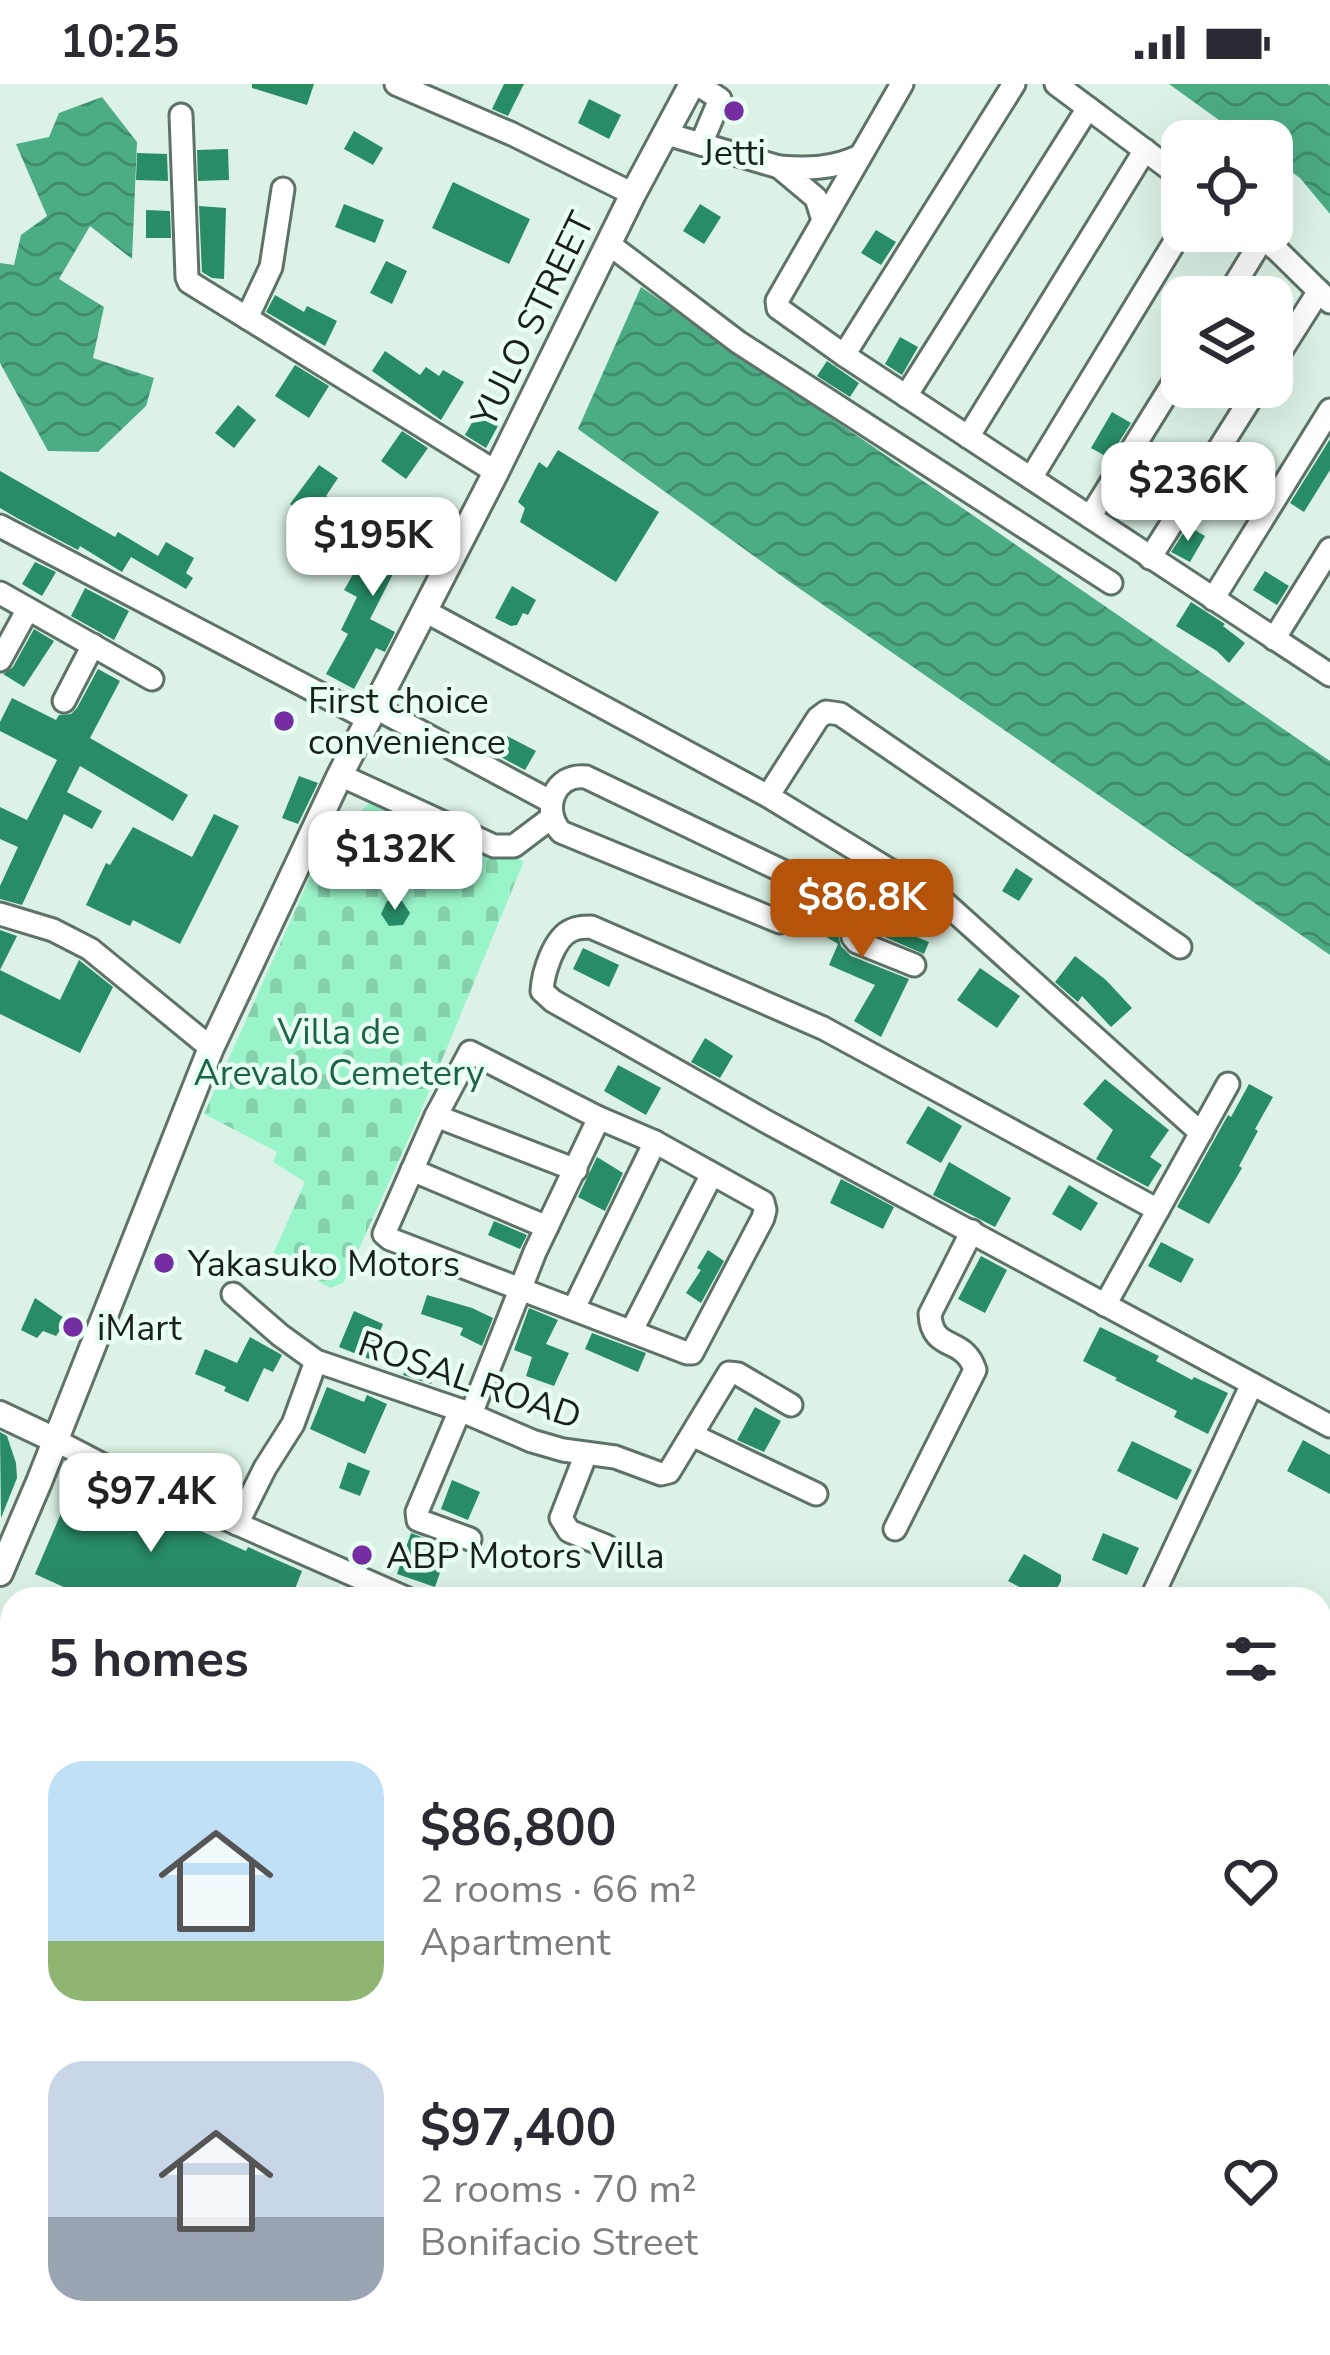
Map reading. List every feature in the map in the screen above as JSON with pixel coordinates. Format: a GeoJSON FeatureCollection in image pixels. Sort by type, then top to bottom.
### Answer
{"type":"FeatureCollection","features":[{"type":"Feature","properties":{"kind":"main road","name":"YULO STREET"},"geometry":{"type":"LineString","coordinates":[[0,1573],[211,1048],[340,775],[633,194],[695,84]]}},
{"type":"Feature","properties":{"kind":"main road"},"geometry":{"type":"LineString","coordinates":[[0,1414],[55,1440]]}},
{"type":"Feature","properties":{"kind":"street"},"geometry":{"type":"LineString","coordinates":[[396,84],[433,91],[633,194]]}},
{"type":"Feature","properties":{"kind":"street"},"geometry":{"type":"LineString","coordinates":[[695,84],[720,99],[701,143]]}},
{"type":"Feature","properties":{"kind":"street"},"geometry":{"type":"LineString","coordinates":[[902,84],[776,301],[783,314],[1330,675]]}},
{"type":"Feature","properties":{"kind":"street"},"geometry":{"type":"LineString","coordinates":[[844,355],[1014,84]]}},
{"type":"Feature","properties":{"kind":"street"},"geometry":{"type":"LineString","coordinates":[[1056,84],[1161,162]]}},
{"type":"Feature","properties":{"kind":"street"},"geometry":{"type":"LineString","coordinates":[[906,396],[1088,108]]}},
{"type":"Feature","properties":{"kind":"street"},"geometry":{"type":"LineString","coordinates":[[182,115],[187,277],[194,287],[496,472]]}},
{"type":"Feature","properties":{"kind":"street"},"geometry":{"type":"LineString","coordinates":[[667,134],[779,167],[831,167],[860,155]]}},
{"type":"Feature","properties":{"kind":"street"},"geometry":{"type":"LineString","coordinates":[[968,437],[1145,150]]}},
{"type":"Feature","properties":{"kind":"street"},"geometry":{"type":"LineString","coordinates":[[779,167],[816,199],[823,220]]}},
{"type":"Feature","properties":{"kind":"street"},"geometry":{"type":"LineString","coordinates":[[247,318],[271,267],[283,189]]}},
{"type":"Feature","properties":{"kind":"street"},"geometry":{"type":"LineString","coordinates":[[609,244],[738,342],[1112,583]]}},
{"type":"Feature","properties":{"kind":"street"},"geometry":{"type":"LineString","coordinates":[[1031,478],[1169,252]]}},
{"type":"Feature","properties":{"kind":"street"},"geometry":{"type":"LineString","coordinates":[[1278,252],[1324,296],[1293,337]]}},
{"type":"Feature","properties":{"kind":"street"},"geometry":{"type":"LineString","coordinates":[[1090,518],[1161,403]]}},
{"type":"Feature","properties":{"kind":"street"},"geometry":{"type":"LineString","coordinates":[[1150,557],[1245,408]]}},
{"type":"Feature","properties":{"kind":"street"},"geometry":{"type":"LineString","coordinates":[[1213,599],[1330,410]]}},
{"type":"Feature","properties":{"kind":"street"},"geometry":{"type":"LineString","coordinates":[[0,526],[551,809],[562,832],[780,922]]}},
{"type":"Feature","properties":{"kind":"street"},"geometry":{"type":"LineString","coordinates":[[1274,639],[1330,549]]}},
{"type":"Feature","properties":{"kind":"street"},"geometry":{"type":"LineString","coordinates":[[0,593],[152,679]]}},
{"type":"Feature","properties":{"kind":"street"},"geometry":{"type":"LineString","coordinates":[[0,660],[28,609]]}},
{"type":"Feature","properties":{"kind":"street"},"geometry":{"type":"LineString","coordinates":[[425,611],[768,796],[934,893],[1201,1133]]}},
{"type":"Feature","properties":{"kind":"street"},"geometry":{"type":"LineString","coordinates":[[64,701],[93,645]]}},
{"type":"Feature","properties":{"kind":"street"},"geometry":{"type":"LineString","coordinates":[[768,796],[818,718],[826,712],[840,714],[1180,947]]}},
{"type":"Feature","properties":{"kind":"street"},"geometry":{"type":"LineString","coordinates":[[340,775],[494,846],[514,846],[551,809],[562,783],[586,777],[801,880]]}},
{"type":"Feature","properties":{"kind":"street"},"geometry":{"type":"LineString","coordinates":[[891,871],[853,937],[914,964]]}},
{"type":"Feature","properties":{"kind":"street"},"geometry":{"type":"LineString","coordinates":[[0,914],[53,930],[90,950],[211,1048]]}},
{"type":"Feature","properties":{"kind":"street"},"geometry":{"type":"LineString","coordinates":[[1158,1210],[823,1028],[591,927],[575,928],[562,936],[543,976],[542,991],[553,1001],[766,1122],[1330,1426]]}},
{"type":"Feature","properties":{"kind":"street"},"geometry":{"type":"LineString","coordinates":[[470,1052],[655,1142],[763,1202],[764,1218],[692,1353],[384,1234],[436,1116],[470,1052]]}},
{"type":"Feature","properties":{"kind":"street"},"geometry":{"type":"LineString","coordinates":[[1105,1305],[1228,1084]]}},
{"type":"Feature","properties":{"kind":"street"},"geometry":{"type":"LineString","coordinates":[[436,1116],[576,1170]]}},
{"type":"Feature","properties":{"kind":"street"},"geometry":{"type":"LineString","coordinates":[[470,1539],[418,1520],[417,1512],[599,1118]]}},
{"type":"Feature","properties":{"kind":"street"},"geometry":{"type":"LineString","coordinates":[[574,1308],[655,1142]]}},
{"type":"Feature","properties":{"kind":"street"},"geometry":{"type":"LineString","coordinates":[[412,1170],[547,1227]]}},
{"type":"Feature","properties":{"kind":"street"},"geometry":{"type":"LineString","coordinates":[[632,1330],[712,1174]]}},
{"type":"Feature","properties":{"kind":"street"},"geometry":{"type":"LineString","coordinates":[[895,1529],[975,1370],[965,1351],[939,1339],[931,1328],[930,1314],[972,1232]]}},
{"type":"Feature","properties":{"kind":"street"},"geometry":{"type":"LineString","coordinates":[[233,1294],[316,1361]]}},
{"type":"Feature","properties":{"kind":"street","name":"ROSAL ROAD"},"geometry":{"type":"LineString","coordinates":[[236,1524],[293,1424],[316,1361],[532,1441],[615,1457],[665,1474],[729,1373],[791,1405]]}},
{"type":"Feature","properties":{"kind":"street"},"geometry":{"type":"LineString","coordinates":[[1157,1587],[1252,1384]]}},
{"type":"Feature","properties":{"kind":"street"},"geometry":{"type":"LineString","coordinates":[[692,1435],[816,1494]]}},
{"type":"Feature","properties":{"kind":"street"},"geometry":{"type":"LineString","coordinates":[[55,1440],[381,1587]]}},
{"type":"Feature","properties":{"kind":"street"},"geometry":{"type":"LineString","coordinates":[[586,1454],[561,1518],[569,1531],[606,1546]]}},
{"type":"Feature","properties":{"kind":"green space","name":"Villa de Arevalo Cemetery"},"geometry":{"type":"Polygon","coordinates":[[[376,797],[524,861],[353,1262],[343,1283],[331,1288],[272,1257],[305,1182],[273,1162],[277,1152],[204,1114],[332,828],[349,822],[376,797]]]}},
{"type":"Feature","properties":{"kind":"water"},"geometry":{"type":"Polygon","coordinates":[[[1169,84],[1328,84],[1330,214],[1293,173],[1293,120],[1219,120],[1169,84]]]}},
{"type":"Feature","properties":{"kind":"water"},"geometry":{"type":"Polygon","coordinates":[[[102,97],[137,142],[132,259],[90,226],[59,279],[104,307],[93,358],[154,378],[146,406],[98,452],[48,451],[0,363],[0,263],[14,265],[21,235],[47,216],[16,144],[49,137],[59,113],[102,97]]]}},
{"type":"Feature","properties":{"kind":"water"},"geometry":{"type":"Polygon","coordinates":[[[641,287],[1330,761],[1330,955],[790,582],[578,429],[641,287]]]}},
{"type":"Feature","properties":{"kind":"building"},"geometry":{"type":"Polygon","coordinates":[[[252,84],[314,84],[307,105],[252,88],[252,84]]]}},
{"type":"Feature","properties":{"kind":"building"},"geometry":{"type":"Polygon","coordinates":[[[504,84],[524,84],[508,116],[492,109],[504,84]]]}},
{"type":"Feature","properties":{"kind":"building"},"geometry":{"type":"Polygon","coordinates":[[[589,99],[621,115],[609,139],[578,123],[589,99]]]}},
{"type":"Feature","properties":{"kind":"building"},"geometry":{"type":"Polygon","coordinates":[[[354,131],[383,148],[373,165],[344,149],[354,131]]]}},
{"type":"Feature","properties":{"kind":"building"},"geometry":{"type":"Polygon","coordinates":[[[228,149],[229,180],[198,181],[197,150],[228,149]]]}},
{"type":"Feature","properties":{"kind":"building"},"geometry":{"type":"Polygon","coordinates":[[[137,153],[167,154],[168,181],[136,180],[137,153]]]}},
{"type":"Feature","properties":{"kind":"building"},"geometry":{"type":"Polygon","coordinates":[[[453,182],[530,219],[509,264],[432,228],[453,182]]]}},
{"type":"Feature","properties":{"kind":"building"},"geometry":{"type":"Polygon","coordinates":[[[344,204],[384,220],[375,243],[335,227],[344,204]]]}},
{"type":"Feature","properties":{"kind":"building"},"geometry":{"type":"Polygon","coordinates":[[[700,204],[721,217],[704,244],[683,231],[700,204]]]}},
{"type":"Feature","properties":{"kind":"building"},"geometry":{"type":"Polygon","coordinates":[[[199,206],[226,208],[224,279],[202,272],[199,206]]]}},
{"type":"Feature","properties":{"kind":"building"},"geometry":{"type":"Polygon","coordinates":[[[146,210],[170,211],[171,238],[146,238],[146,210]]]}},
{"type":"Feature","properties":{"kind":"building"},"geometry":{"type":"Polygon","coordinates":[[[876,230],[896,242],[881,265],[861,253],[876,230]]]}},
{"type":"Feature","properties":{"kind":"building"},"geometry":{"type":"Polygon","coordinates":[[[386,261],[407,271],[392,304],[370,293],[386,261]]]}},
{"type":"Feature","properties":{"kind":"building"},"geometry":{"type":"Polygon","coordinates":[[[275,295],[304,312],[307,306],[337,321],[325,346],[266,312],[275,295]]]}},
{"type":"Feature","properties":{"kind":"building"},"geometry":{"type":"Polygon","coordinates":[[[900,337],[918,347],[902,375],[885,364],[900,337]]]}},
{"type":"Feature","properties":{"kind":"building"},"geometry":{"type":"Polygon","coordinates":[[[385,351],[420,375],[426,367],[464,382],[441,420],[372,371],[385,351]]]}},
{"type":"Feature","properties":{"kind":"building"},"geometry":{"type":"Polygon","coordinates":[[[827,361],[859,383],[850,397],[817,376],[827,361]]]}},
{"type":"Feature","properties":{"kind":"building"},"geometry":{"type":"Polygon","coordinates":[[[295,365],[329,386],[309,418],[275,396],[295,365]]]}},
{"type":"Feature","properties":{"kind":"building"},"geometry":{"type":"Polygon","coordinates":[[[238,405],[256,420],[234,448],[215,433],[238,405]]]}},
{"type":"Feature","properties":{"kind":"building"},"geometry":{"type":"Polygon","coordinates":[[[479,410],[500,422],[486,448],[465,435],[479,410]]]}},
{"type":"Feature","properties":{"kind":"building"},"geometry":{"type":"Polygon","coordinates":[[[1112,412],[1131,423],[1109,458],[1091,448],[1112,412]]]}},
{"type":"Feature","properties":{"kind":"building"},"geometry":{"type":"Polygon","coordinates":[[[402,431],[428,448],[406,479],[381,461],[402,431]]]}},
{"type":"Feature","properties":{"kind":"building"},"geometry":{"type":"Polygon","coordinates":[[[1330,439],[1330,470],[1304,512],[1290,503],[1330,439]]]}},
{"type":"Feature","properties":{"kind":"building"},"geometry":{"type":"Polygon","coordinates":[[[558,450],[659,512],[616,582],[520,522],[525,508],[518,502],[539,462],[547,468],[558,450]]]}},
{"type":"Feature","properties":{"kind":"building"},"geometry":{"type":"Polygon","coordinates":[[[319,465],[338,478],[326,496],[334,501],[317,525],[290,504],[319,465]]]}},
{"type":"Feature","properties":{"kind":"building"},"geometry":{"type":"Polygon","coordinates":[[[0,471],[115,537],[118,532],[158,556],[166,542],[194,558],[186,573],[193,578],[186,589],[131,557],[122,572],[80,546],[78,550],[17,518],[0,508],[0,471]]]}},
{"type":"Feature","properties":{"kind":"building"},"geometry":{"type":"Polygon","coordinates":[[[392,514],[426,534],[405,571],[397,566],[370,619],[395,632],[385,652],[376,648],[354,689],[326,674],[348,634],[341,630],[357,597],[344,590],[392,514]]]}},
{"type":"Feature","properties":{"kind":"building"},"geometry":{"type":"Polygon","coordinates":[[[1188,526],[1205,536],[1190,562],[1171,552],[1188,526]]]}},
{"type":"Feature","properties":{"kind":"building"},"geometry":{"type":"Polygon","coordinates":[[[35,562],[56,572],[42,596],[22,584],[35,562]]]}},
{"type":"Feature","properties":{"kind":"building"},"geometry":{"type":"Polygon","coordinates":[[[1265,571],[1289,586],[1277,605],[1253,590],[1265,571]]]}},
{"type":"Feature","properties":{"kind":"building"},"geometry":{"type":"Polygon","coordinates":[[[512,586],[536,600],[528,615],[523,613],[517,625],[511,626],[495,618],[512,586]]]}},
{"type":"Feature","properties":{"kind":"building"},"geometry":{"type":"Polygon","coordinates":[[[85,588],[129,611],[114,640],[71,616],[85,588]]]}},
{"type":"Feature","properties":{"kind":"building"},"geometry":{"type":"Polygon","coordinates":[[[1191,602],[1245,643],[1229,663],[1176,626],[1191,602]]]}},
{"type":"Feature","properties":{"kind":"building"},"geometry":{"type":"Polygon","coordinates":[[[34,629],[54,641],[24,687],[3,674],[13,667],[34,629]]]}},
{"type":"Feature","properties":{"kind":"building"},"geometry":{"type":"Polygon","coordinates":[[[98,669],[120,681],[90,738],[188,795],[173,821],[80,766],[67,792],[102,811],[92,829],[64,814],[22,905],[0,899],[0,886],[18,847],[0,839],[0,807],[27,820],[57,760],[0,731],[0,722],[12,698],[56,720],[71,714],[98,669]]]}},
{"type":"Feature","properties":{"kind":"building"},"geometry":{"type":"Polygon","coordinates":[[[507,736],[536,751],[525,770],[497,755],[507,736]]]}},
{"type":"Feature","properties":{"kind":"building"},"geometry":{"type":"Polygon","coordinates":[[[299,776],[318,783],[298,824],[282,818],[299,776]]]}},
{"type":"Feature","properties":{"kind":"building"},"geometry":{"type":"Polygon","coordinates":[[[214,814],[239,826],[180,944],[133,920],[130,926],[86,905],[106,863],[110,865],[133,827],[192,857],[214,814]]]}},
{"type":"Feature","properties":{"kind":"building"},"geometry":{"type":"Polygon","coordinates":[[[852,868],[869,878],[842,921],[841,946],[851,956],[909,979],[881,1037],[854,1021],[875,985],[829,965],[838,944],[815,930],[852,868]]]}},
{"type":"Feature","properties":{"kind":"building"},"geometry":{"type":"Polygon","coordinates":[[[1016,868],[1033,879],[1019,901],[1002,891],[1016,868]]]}},
{"type":"Feature","properties":{"kind":"building"},"geometry":{"type":"Polygon","coordinates":[[[896,892],[927,912],[912,935],[929,942],[924,954],[871,931],[896,892]]]}},
{"type":"Feature","properties":{"kind":"building"},"geometry":{"type":"Polygon","coordinates":[[[387,901],[402,901],[410,913],[403,925],[389,926],[381,914],[387,901]]]}},
{"type":"Feature","properties":{"kind":"building"},"geometry":{"type":"Polygon","coordinates":[[[0,930],[17,936],[0,970],[0,930]]]}},
{"type":"Feature","properties":{"kind":"building"},"geometry":{"type":"Polygon","coordinates":[[[583,948],[619,965],[609,987],[573,969],[583,948]]]}},
{"type":"Feature","properties":{"kind":"building"},"geometry":{"type":"Polygon","coordinates":[[[1075,956],[1132,1008],[1111,1027],[1082,996],[1078,1002],[1055,982],[1075,956]]]}},
{"type":"Feature","properties":{"kind":"building"},"geometry":{"type":"Polygon","coordinates":[[[79,960],[113,987],[80,1053],[0,1014],[0,970],[60,1000],[79,960]]]}},
{"type":"Feature","properties":{"kind":"building"},"geometry":{"type":"Polygon","coordinates":[[[980,968],[1020,996],[997,1028],[957,1000],[980,968]]]}},
{"type":"Feature","properties":{"kind":"building"},"geometry":{"type":"Polygon","coordinates":[[[705,1038],[733,1056],[720,1078],[691,1062],[705,1038]]]}},
{"type":"Feature","properties":{"kind":"building"},"geometry":{"type":"Polygon","coordinates":[[[618,1065],[661,1088],[646,1115],[604,1091],[618,1065]]]}},
{"type":"Feature","properties":{"kind":"building"},"geometry":{"type":"Polygon","coordinates":[[[1105,1079],[1169,1130],[1150,1157],[1162,1165],[1148,1187],[1096,1159],[1113,1130],[1083,1104],[1105,1079]]]}},
{"type":"Feature","properties":{"kind":"building"},"geometry":{"type":"Polygon","coordinates":[[[1249,1084],[1273,1097],[1255,1129],[1242,1168],[1209,1224],[1177,1207],[1249,1084]]]}},
{"type":"Feature","properties":{"kind":"building"},"geometry":{"type":"Polygon","coordinates":[[[928,1106],[962,1126],[941,1163],[906,1143],[928,1106]]]}},
{"type":"Feature","properties":{"kind":"building"},"geometry":{"type":"Polygon","coordinates":[[[597,1157],[623,1173],[605,1211],[578,1197],[597,1157]]]}},
{"type":"Feature","properties":{"kind":"building"},"geometry":{"type":"Polygon","coordinates":[[[949,1162],[1011,1198],[995,1227],[933,1195],[949,1162]]]}},
{"type":"Feature","properties":{"kind":"building"},"geometry":{"type":"Polygon","coordinates":[[[841,1179],[894,1207],[883,1229],[830,1203],[841,1179]]]}},
{"type":"Feature","properties":{"kind":"building"},"geometry":{"type":"Polygon","coordinates":[[[1069,1185],[1098,1203],[1081,1231],[1052,1214],[1069,1185]]]}},
{"type":"Feature","properties":{"kind":"building"},"geometry":{"type":"Polygon","coordinates":[[[494,1221],[527,1235],[520,1249],[488,1235],[494,1221]]]}},
{"type":"Feature","properties":{"kind":"building"},"geometry":{"type":"Polygon","coordinates":[[[1161,1242],[1194,1259],[1181,1283],[1148,1266],[1161,1242]]]}},
{"type":"Feature","properties":{"kind":"building"},"geometry":{"type":"Polygon","coordinates":[[[708,1250],[724,1261],[701,1303],[686,1293],[708,1250]]]}},
{"type":"Feature","properties":{"kind":"building"},"geometry":{"type":"Polygon","coordinates":[[[981,1256],[1007,1270],[985,1313],[958,1299],[981,1256]]]}},
{"type":"Feature","properties":{"kind":"building"},"geometry":{"type":"Polygon","coordinates":[[[427,1295],[493,1318],[482,1346],[460,1335],[463,1328],[421,1314],[427,1295]]]}},
{"type":"Feature","properties":{"kind":"building"},"geometry":{"type":"Polygon","coordinates":[[[35,1298],[67,1320],[56,1336],[43,1331],[37,1338],[21,1330],[35,1298]]]}},
{"type":"Feature","properties":{"kind":"building"},"geometry":{"type":"Polygon","coordinates":[[[529,1308],[558,1320],[546,1344],[569,1353],[554,1386],[526,1376],[532,1357],[514,1350],[529,1308]]]}},
{"type":"Feature","properties":{"kind":"building"},"geometry":{"type":"Polygon","coordinates":[[[354,1311],[383,1324],[369,1359],[339,1347],[354,1311]]]}},
{"type":"Feature","properties":{"kind":"building"},"geometry":{"type":"Polygon","coordinates":[[[1100,1327],[1159,1356],[1156,1361],[1192,1380],[1228,1393],[1208,1434],[1174,1417],[1177,1411],[1083,1361],[1100,1327]]]}},
{"type":"Feature","properties":{"kind":"building"},"geometry":{"type":"Polygon","coordinates":[[[592,1333],[646,1353],[638,1372],[585,1349],[592,1333]]]}},
{"type":"Feature","properties":{"kind":"building"},"geometry":{"type":"Polygon","coordinates":[[[250,1337],[282,1355],[273,1372],[264,1368],[248,1402],[195,1374],[205,1349],[237,1363],[250,1337]]]}},
{"type":"Feature","properties":{"kind":"building"},"geometry":{"type":"Polygon","coordinates":[[[410,1359],[437,1370],[431,1384],[403,1375],[410,1359]]]}},
{"type":"Feature","properties":{"kind":"building"},"geometry":{"type":"Polygon","coordinates":[[[327,1387],[364,1402],[367,1395],[387,1404],[365,1454],[310,1429],[327,1387]]]}},
{"type":"Feature","properties":{"kind":"building"},"geometry":{"type":"Polygon","coordinates":[[[755,1407],[781,1421],[764,1452],[737,1440],[755,1407]]]}},
{"type":"Feature","properties":{"kind":"building"},"geometry":{"type":"Polygon","coordinates":[[[0,1432],[7,1436],[17,1478],[1,1518],[0,1432]]]}},
{"type":"Feature","properties":{"kind":"building"},"geometry":{"type":"Polygon","coordinates":[[[1303,1440],[1330,1455],[1330,1494],[1287,1471],[1303,1440]]]}},
{"type":"Feature","properties":{"kind":"building"},"geometry":{"type":"Polygon","coordinates":[[[1132,1441],[1192,1470],[1177,1500],[1117,1471],[1132,1441]]]}},
{"type":"Feature","properties":{"kind":"building"},"geometry":{"type":"Polygon","coordinates":[[[348,1462],[370,1471],[360,1496],[339,1488],[348,1462]]]}},
{"type":"Feature","properties":{"kind":"building"},"geometry":{"type":"Polygon","coordinates":[[[77,1476],[302,1571],[296,1587],[64,1587],[35,1574],[77,1476]]]}},
{"type":"Feature","properties":{"kind":"building"},"geometry":{"type":"Polygon","coordinates":[[[452,1480],[480,1492],[468,1520],[441,1509],[452,1480]]]}},
{"type":"Feature","properties":{"kind":"building"},"geometry":{"type":"Polygon","coordinates":[[[411,1533],[449,1547],[435,1587],[397,1574],[411,1533]]]}},
{"type":"Feature","properties":{"kind":"building"},"geometry":{"type":"Polygon","coordinates":[[[1103,1533],[1139,1548],[1127,1575],[1092,1560],[1103,1533]]]}},
{"type":"Feature","properties":{"kind":"building"},"geometry":{"type":"Polygon","coordinates":[[[1024,1554],[1061,1575],[1058,1587],[1019,1587],[1008,1581],[1024,1554]]]}},
{"type":"Feature","properties":{"kind":"place","name":"Jetti"},"geometry":{"type":"Point","coordinates":[734,111]}},
{"type":"Feature","properties":{"kind":"place","name":"First choice convenience"},"geometry":{"type":"Point","coordinates":[284,721]}},
{"type":"Feature","properties":{"kind":"place","name":"Yakasuko Motors"},"geometry":{"type":"Point","coordinates":[164,1263]}},
{"type":"Feature","properties":{"kind":"place","name":"iMart"},"geometry":{"type":"Point","coordinates":[73,1327]}},
{"type":"Feature","properties":{"kind":"place","name":"ABP Motors Villa"},"geometry":{"type":"Point","coordinates":[362,1555]}}]}
